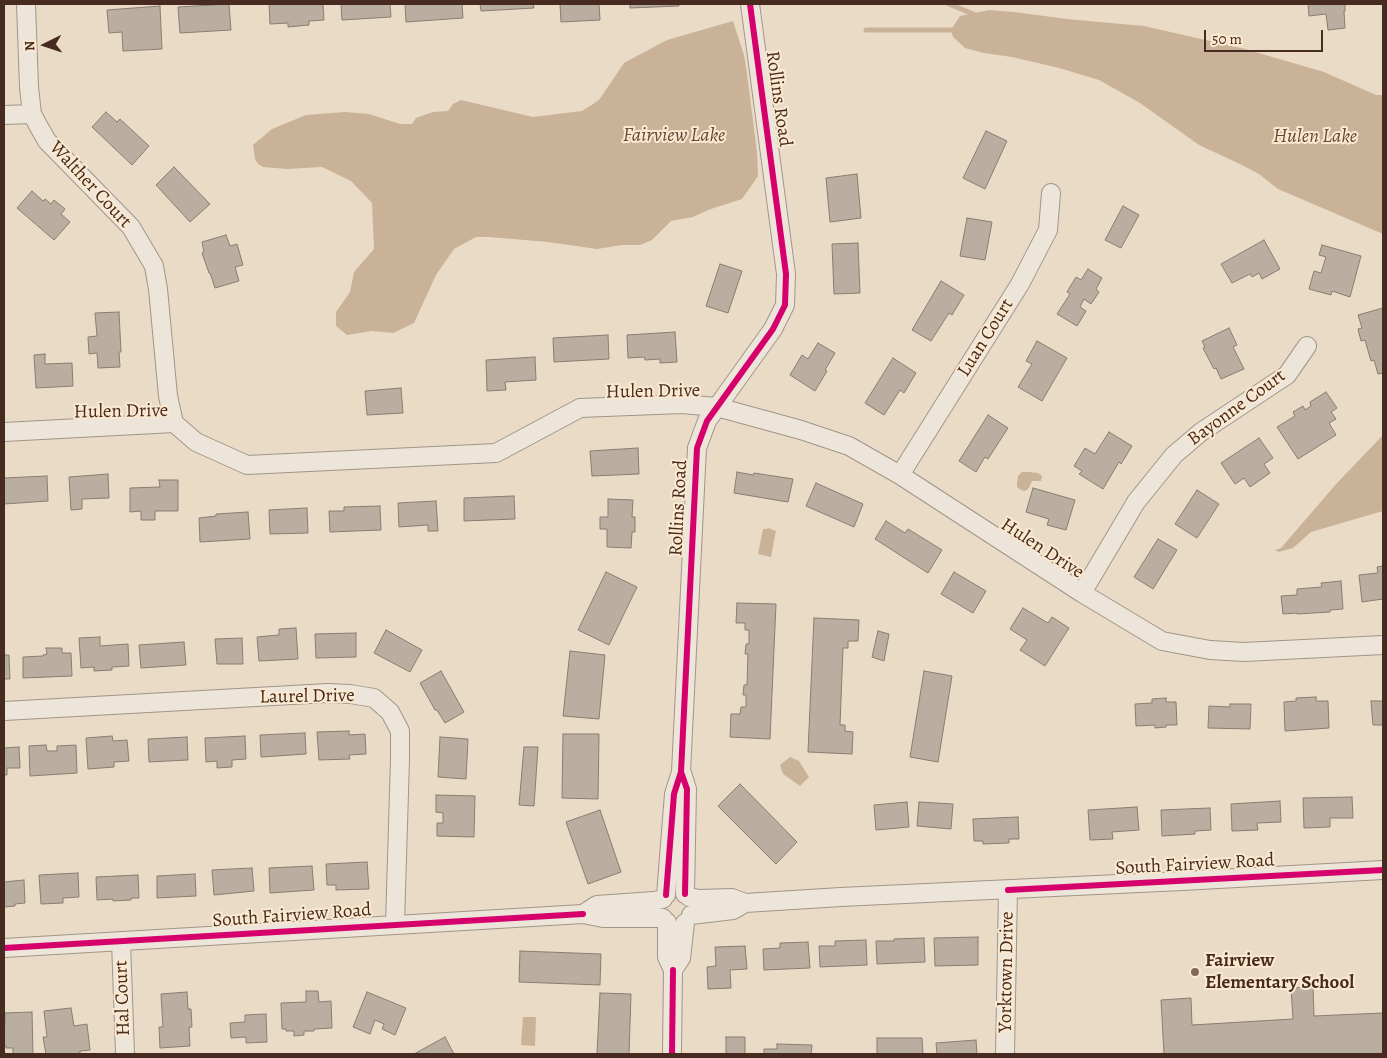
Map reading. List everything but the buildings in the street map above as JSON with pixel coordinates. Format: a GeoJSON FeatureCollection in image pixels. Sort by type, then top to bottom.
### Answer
{"type":"FeatureCollection","features":[{"type":"Feature","properties":{"kind":"street","name":"Walther Court"},"geometry":{"type":"LineString","coordinates":[[26,4],[29,87],[32,114],[38,127],[47,141],[131,227],[154,266],[158,289],[168,396],[174,423]]}},
{"type":"Feature","properties":{"kind":"street","name":"Rollins Road"},"geometry":{"type":"LineString","coordinates":[[664,897],[674,794],[681,772],[697,448],[707,421],[772,329],[785,305],[786,274],[750,4]]}},
{"type":"Feature","properties":{"kind":"street"},"geometry":{"type":"LineString","coordinates":[[4,115],[32,114]]}},
{"type":"Feature","properties":{"kind":"street","name":"Luan Court"},"geometry":{"type":"LineString","coordinates":[[900,475],[1020,284],[1048,230],[1051,193]]}},
{"type":"Feature","properties":{"kind":"street","name":"Bayonne Court"},"geometry":{"type":"LineString","coordinates":[[1082,593],[1136,502],[1174,456],[1200,432],[1287,376],[1307,346]]}},
{"type":"Feature","properties":{"kind":"street","name":"Hulen Drive"},"geometry":{"type":"LineString","coordinates":[[4,432],[174,423],[196,442],[246,465],[496,453],[580,408],[682,404],[717,406],[849,446],[900,475],[1082,593],[1162,641],[1210,650],[1244,652],[1383,644]]}},
{"type":"Feature","properties":{"kind":"street","name":"Laurel Drive"},"geometry":{"type":"LineString","coordinates":[[4,710],[328,693],[374,698],[390,712],[400,731],[395,924]]}},
{"type":"Feature","properties":{"kind":"street","name":"Rollins Road"},"geometry":{"type":"LineString","coordinates":[[681,772],[687,789],[687,896]]}},
{"type":"Feature","properties":{"kind":"street","name":"South Fairview Road"},"geometry":{"type":"LineString","coordinates":[[688,919],[733,910],[745,903],[841,896],[1008,890],[1383,870]]}},
{"type":"Feature","properties":{"kind":"street","name":"Yorktown Drive"},"geometry":{"type":"LineString","coordinates":[[1005,1054],[1008,890]]}},
{"type":"Feature","properties":{"kind":"street"},"geometry":{"type":"LineString","coordinates":[[583,914],[597,905],[654,900],[675,892],[700,899],[732,898],[745,903]]}},
{"type":"Feature","properties":{"kind":"street"},"geometry":{"type":"LineString","coordinates":[[673,970],[681,958],[688,919],[693,906],[687,896]]}},
{"type":"Feature","properties":{"kind":"street"},"geometry":{"type":"LineString","coordinates":[[664,897],[660,908],[665,920],[667,957],[673,970],[672,1054]]}},
{"type":"Feature","properties":{"kind":"street","name":"South Fairview Road"},"geometry":{"type":"LineString","coordinates":[[4,948],[583,914],[603,918],[665,920]]}},
{"type":"Feature","properties":{"kind":"street"},"geometry":{"type":"LineString","coordinates":[[665,920],[675,925],[688,919]]}},
{"type":"Feature","properties":{"kind":"street","name":"Hal Court"},"geometry":{"type":"LineString","coordinates":[[121,941],[125,1054]]}},
{"type":"Feature","properties":{"kind":"water","name":"Hulen Lake"},"geometry":{"type":"Polygon","coordinates":[[[989,10],[1144,26],[1245,49],[1324,72],[1376,95],[1383,95],[1383,234],[1278,189],[1259,174],[1199,145],[1140,103],[1099,80],[1059,68],[965,48],[953,37],[951,30],[960,16],[989,10]]]}},
{"type":"Feature","properties":{"kind":"water","name":"Fairview Lake"},"geometry":{"type":"Polygon","coordinates":[[[733,21],[744,55],[757,152],[758,176],[742,199],[693,217],[671,221],[652,240],[640,245],[622,245],[597,249],[548,242],[476,237],[454,249],[436,275],[414,323],[393,333],[372,331],[347,335],[336,326],[336,312],[350,292],[354,272],[374,249],[372,203],[351,181],[322,167],[287,169],[263,167],[258,164],[255,159],[253,145],[272,129],[306,115],[345,112],[369,114],[400,124],[412,124],[416,118],[433,112],[448,111],[453,104],[461,100],[533,117],[582,111],[599,100],[624,63],[667,40],[733,21]]]}},
{"type":"Feature","properties":{"kind":"water"},"geometry":{"type":"Polygon","coordinates":[[[1383,435],[1383,511],[1311,532],[1293,548],[1279,552],[1275,550],[1281,548],[1337,483],[1383,435]]]}},
{"type":"Feature","properties":{"kind":"water"},"geometry":{"type":"Polygon","coordinates":[[[1022,472],[1038,473],[1042,476],[1041,481],[1032,481],[1029,488],[1025,491],[1021,490],[1017,487],[1017,483],[1018,476],[1022,472]]]}},
{"type":"Feature","properties":{"kind":"water"},"geometry":{"type":"Polygon","coordinates":[[[768,528],[776,531],[771,557],[758,554],[763,529],[768,528]]]}},
{"type":"Feature","properties":{"kind":"water"},"geometry":{"type":"Polygon","coordinates":[[[790,757],[799,761],[809,777],[800,786],[783,774],[780,765],[790,757]]]}},
{"type":"Feature","properties":{"kind":"water"},"geometry":{"type":"Polygon","coordinates":[[[523,1017],[536,1017],[535,1046],[521,1045],[523,1017]]]}},
{"type":"Feature","properties":{"kind":"waterway"},"geometry":{"type":"LineString","coordinates":[[949,4],[978,16]]}},
{"type":"Feature","properties":{"kind":"waterway"},"geometry":{"type":"LineString","coordinates":[[866,30],[958,30]]}},
{"type":"Feature","properties":{"kind":"cycle path"},"geometry":{"type":"LineString","coordinates":[[666,895],[674,794],[681,772],[697,448],[707,421],[773,329],[785,305],[786,274],[750,4]]}},
{"type":"Feature","properties":{"kind":"cycle path"},"geometry":{"type":"LineString","coordinates":[[681,772],[687,789],[685,894]]}},
{"type":"Feature","properties":{"kind":"cycle path"},"geometry":{"type":"LineString","coordinates":[[1008,890],[1383,870]]}},
{"type":"Feature","properties":{"kind":"cycle path"},"geometry":{"type":"LineString","coordinates":[[4,948],[583,914]]}},
{"type":"Feature","properties":{"kind":"cycle path"},"geometry":{"type":"LineString","coordinates":[[672,1054],[673,970]]}},
{"type":"Feature","properties":{"kind":"place","name":"Fairview Elementary School"},"geometry":{"type":"Point","coordinates":[1195,972]}}]}
